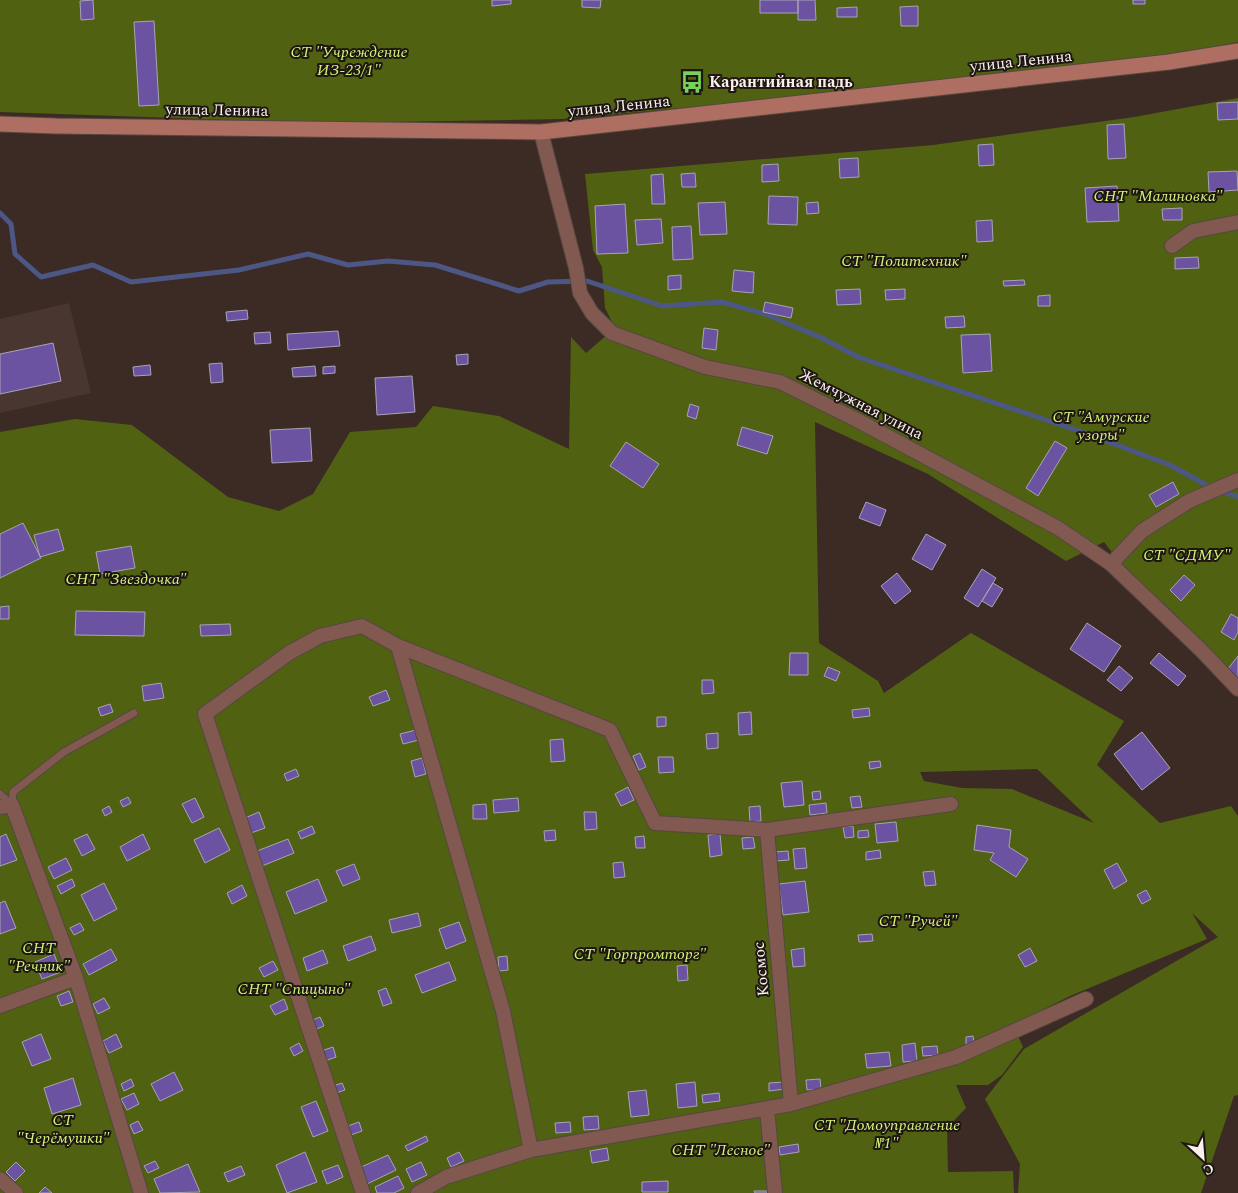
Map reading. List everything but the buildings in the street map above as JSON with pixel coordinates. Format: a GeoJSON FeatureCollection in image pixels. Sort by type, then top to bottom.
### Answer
{"type":"FeatureCollection","features":[{"type":"Feature","properties":{"kind":"street","name":"улица Ленина"},"geometry":{"type":"LineString","coordinates":[[0,124],[541,132],[1169,62],[1238,51]]}},
{"type":"Feature","properties":{"kind":"street","name":"Жемчужная улица"},"geometry":{"type":"LineString","coordinates":[[541,132],[576,268],[580,293],[592,313],[612,333],[706,367],[780,382],[855,419],[1058,528],[1111,564],[1202,651],[1238,689]]}},
{"type":"Feature","properties":{"kind":"street"},"geometry":{"type":"LineString","coordinates":[[1172,246],[1193,231],[1238,222]]}},
{"type":"Feature","properties":{"kind":"street"},"geometry":{"type":"LineString","coordinates":[[1111,564],[1142,531],[1189,501],[1234,482]]}},
{"type":"Feature","properties":{"kind":"street"},"geometry":{"type":"LineString","coordinates":[[362,1193],[205,714],[289,653],[320,636],[362,626],[398,646],[610,730],[655,823],[767,830],[951,804]]}},
{"type":"Feature","properties":{"kind":"street"},"geometry":{"type":"LineString","coordinates":[[398,646],[503,1011],[531,1150]]}},
{"type":"Feature","properties":{"kind":"street"},"geometry":{"type":"LineString","coordinates":[[6,806],[76,978],[140,1193]]}},
{"type":"Feature","properties":{"kind":"street","name":"Космос"},"geometry":{"type":"LineString","coordinates":[[767,830],[790,1104]]}},
{"type":"Feature","properties":{"kind":"street"},"geometry":{"type":"LineString","coordinates":[[0,1006],[76,978]]}},
{"type":"Feature","properties":{"kind":"street"},"geometry":{"type":"LineString","coordinates":[[418,1193],[446,1177],[531,1150],[790,1104],[956,1056],[1086,998]]}},
{"type":"Feature","properties":{"kind":"street"},"geometry":{"type":"LineString","coordinates":[[767,1109],[775,1193]]}},
{"type":"Feature","properties":{"kind":"street"},"geometry":{"type":"LineString","coordinates":[[0,1179],[16,1193]]}},
{"type":"Feature","properties":{"kind":"lane"},"geometry":{"type":"LineString","coordinates":[[6,806],[12,792],[64,752],[134,713]]}},
{"type":"Feature","properties":{"kind":"lane"},"geometry":{"type":"LineString","coordinates":[[0,794],[6,806]]}},
{"type":"Feature","properties":{"kind":"shaded area"},"geometry":{"type":"Polygon","coordinates":[[[69,303],[91,393],[0,413],[0,319],[69,303]]]}},
{"type":"Feature","properties":{"kind":"green space","name":"СТ \"Учреждение ИЗ-23/1\""},"geometry":{"type":"Polygon","coordinates":[[[0,0],[1238,0],[1238,42],[1188,52],[812,96],[562,119],[326,123],[0,112],[0,0]]]}},
{"type":"Feature","properties":{"kind":"green space"},"geometry":{"type":"Polygon","coordinates":[[[1238,98],[1238,682],[1178,617],[1124,568],[1104,542],[1066,561],[928,474],[815,422],[819,643],[878,681],[884,693],[971,633],[1124,721],[1097,765],[1160,823],[1231,806],[1238,816],[1238,1095],[1234,1096],[1201,1193],[1018,1193],[1020,1164],[985,1099],[1024,1049],[1218,937],[1192,913],[1207,939],[1070,996],[1013,1025],[1023,1047],[1002,1075],[988,1085],[956,1085],[966,1108],[947,1128],[948,1172],[1013,1171],[1014,1193],[0,1193],[0,432],[75,419],[132,425],[228,497],[279,511],[313,494],[350,432],[416,427],[433,406],[499,416],[569,449],[571,337],[586,353],[615,328],[605,308],[602,267],[593,250],[585,174],[933,145],[1134,117],[1238,98]],[[1037,769],[920,772],[924,781],[962,788],[1012,789],[1094,823],[1037,769]]]}},
{"type":"Feature","properties":{"kind":"waterway"},"geometry":{"type":"LineString","coordinates":[[0,213],[11,224],[15,254],[41,277],[93,265],[131,282],[239,270],[308,254],[348,265],[388,261],[435,265],[519,291],[548,282],[587,281],[662,306],[722,302],[765,314],[822,338],[858,357],[1085,433],[1170,465],[1212,488]]}},
{"type":"Feature","properties":{"kind":"waterway"},"geometry":{"type":"LineString","coordinates":[[1220,491],[1238,497]]}},
{"type":"Feature","properties":{"kind":"place","name":"Карантийная падь"},"geometry":{"type":"Point","coordinates":[692,82]}},
{"type":"Feature","properties":{"kind":"park label","name":"СНТ \"Малиновка\""},"geometry":{"type":"Point","coordinates":[1158,196]}},
{"type":"Feature","properties":{"kind":"park label","name":"СТ \"Политехник\""},"geometry":{"type":"Point","coordinates":[904,261]}},
{"type":"Feature","properties":{"kind":"park label","name":"СТ \"Амурские узоры\""},"geometry":{"type":"Point","coordinates":[1101,426]}},
{"type":"Feature","properties":{"kind":"park label","name":"СТ \"СДМУ\""},"geometry":{"type":"Point","coordinates":[1187,555]}},
{"type":"Feature","properties":{"kind":"park label","name":"СНТ \"Звездочка\""},"geometry":{"type":"Point","coordinates":[126,579]}},
{"type":"Feature","properties":{"kind":"park label","name":"СТ \"Ручей\""},"geometry":{"type":"Point","coordinates":[918,921]}},
{"type":"Feature","properties":{"kind":"park label","name":"СТ \"Горпромторг\""},"geometry":{"type":"Point","coordinates":[640,954]}},
{"type":"Feature","properties":{"kind":"park label","name":"СНТ \"Речник\""},"geometry":{"type":"Point","coordinates":[39,957]}},
{"type":"Feature","properties":{"kind":"park label","name":"СНТ \"Спицыно\""},"geometry":{"type":"Point","coordinates":[294,989]}},
{"type":"Feature","properties":{"kind":"park label","name":"СТ \"Черёмушки\""},"geometry":{"type":"Point","coordinates":[63,1129]}},
{"type":"Feature","properties":{"kind":"park label","name":"СТ \"Домоуправление №1\""},"geometry":{"type":"Point","coordinates":[887,1134]}},
{"type":"Feature","properties":{"kind":"park label","name":"СНТ \"Лесное\""},"geometry":{"type":"Point","coordinates":[721,1150]}}]}
